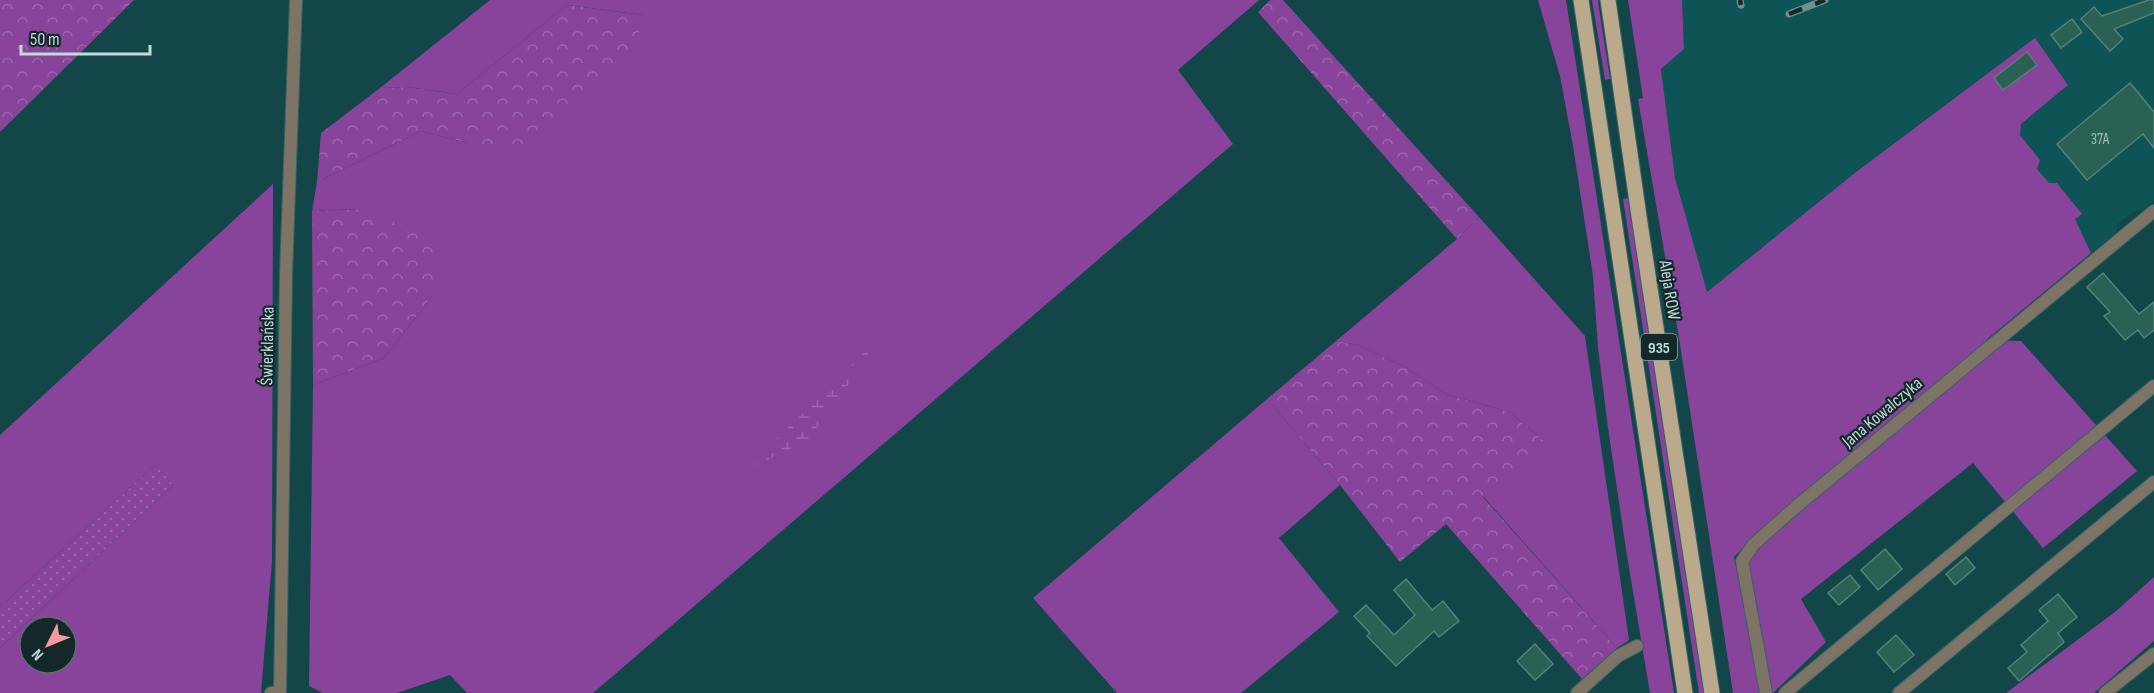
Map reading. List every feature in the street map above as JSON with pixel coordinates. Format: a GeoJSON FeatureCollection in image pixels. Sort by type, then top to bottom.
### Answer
{"type":"FeatureCollection","features":[{"type":"Feature","properties":{"kind":"main road","name":"935"},"geometry":{"type":"LineString","coordinates":[[1581,0],[1686,693]]}},
{"type":"Feature","properties":{"kind":"main road","name":"Aleja ROW"},"geometry":{"type":"LineString","coordinates":[[1608,0],[1712,693]]}},
{"type":"Feature","properties":{"kind":"street","name":"Świerklańska"},"geometry":{"type":"LineString","coordinates":[[277,693],[286,273],[296,0]]}},
{"type":"Feature","properties":{"kind":"street","name":"Jana Kowalczyka"},"geometry":{"type":"LineString","coordinates":[[1766,693],[1742,561],[1754,544],[2154,211]]}},
{"type":"Feature","properties":{"kind":"street"},"geometry":{"type":"LineString","coordinates":[[1785,693],[2154,386]]}},
{"type":"Feature","properties":{"kind":"street"},"geometry":{"type":"LineString","coordinates":[[1899,693],[2154,482]]}},
{"type":"Feature","properties":{"kind":"street"},"geometry":{"type":"LineString","coordinates":[[1577,693],[1618,656],[1636,646]]}},
{"type":"Feature","properties":{"kind":"street"},"geometry":{"type":"LineString","coordinates":[[2105,693],[2154,654]]}},
{"type":"Feature","properties":{"kind":"shaded area"},"geometry":{"type":"Polygon","coordinates":[[[1682,0],[2154,0],[2154,201],[2141,211],[2134,211],[2118,224],[2116,232],[2091,253],[2075,219],[2037,168],[2040,159],[2020,135],[2021,124],[2068,85],[2035,38],[1856,172],[1707,292],[1675,178],[1661,69],[1684,49],[1682,0]]]}},
{"type":"Feature","properties":{"kind":"green space"},"geometry":{"type":"Polygon","coordinates":[[[0,0],[134,0],[0,132],[0,0]]]}},
{"type":"Feature","properties":{"kind":"green space"},"geometry":{"type":"Polygon","coordinates":[[[490,0],[1259,0],[1178,70],[1233,144],[593,693],[467,693],[450,675],[397,693],[323,693],[309,686],[313,385],[384,358],[433,295],[361,209],[312,211],[317,182],[421,131],[468,143],[643,15],[567,5],[457,94],[407,87],[380,88],[490,0]]]}},
{"type":"Feature","properties":{"kind":"green space"},"geometry":{"type":"Polygon","coordinates":[[[1270,0],[1283,0],[1479,217],[1457,239],[1258,12],[1270,0]]]}},
{"type":"Feature","properties":{"kind":"green space"},"geometry":{"type":"Polygon","coordinates":[[[1538,0],[1566,0],[1674,693],[1650,693],[1608,428],[1598,347],[1593,276],[1573,146],[1560,76],[1538,0]]]}},
{"type":"Feature","properties":{"kind":"green space"},"geometry":{"type":"Polygon","coordinates":[[[1592,0],[1598,0],[1610,79],[1605,80],[1592,0]]]}},
{"type":"Feature","properties":{"kind":"green space"},"geometry":{"type":"Polygon","coordinates":[[[1628,0],[1682,0],[1684,49],[1661,69],[1675,178],[1707,292],[1856,172],[2035,38],[2068,85],[2021,124],[2020,135],[2040,160],[2037,169],[2049,183],[2057,183],[2082,214],[2075,219],[2091,253],[1986,340],[2021,341],[2137,471],[2043,548],[1973,463],[1801,599],[1826,642],[1773,693],[1767,693],[1744,547],[1734,557],[1761,693],[1733,693],[1679,338],[1638,99],[1643,98],[1628,0]]]}},
{"type":"Feature","properties":{"kind":"green space"},"geometry":{"type":"Polygon","coordinates":[[[567,5],[643,15],[633,52],[532,150],[468,143],[421,131],[317,182],[321,133],[380,88],[407,87],[457,94],[567,5]]]}},
{"type":"Feature","properties":{"kind":"green space"},"geometry":{"type":"Polygon","coordinates":[[[273,184],[272,561],[261,693],[0,693],[0,648],[18,631],[18,675],[78,675],[78,615],[35,615],[173,485],[155,465],[0,607],[0,435],[273,184]]]}},
{"type":"Feature","properties":{"kind":"green space"},"geometry":{"type":"Polygon","coordinates":[[[1628,198],[1704,693],[1699,693],[1623,199],[1628,198]]]}},
{"type":"Feature","properties":{"kind":"green space"},"geometry":{"type":"Polygon","coordinates":[[[361,209],[437,238],[433,295],[384,358],[313,385],[312,211],[361,209]]]}},
{"type":"Feature","properties":{"kind":"green space"},"geometry":{"type":"Polygon","coordinates":[[[1479,217],[1585,336],[1629,640],[1617,648],[1483,496],[1543,440],[1510,412],[1446,394],[1403,366],[1358,345],[1336,341],[1457,239],[1479,217]]]}},
{"type":"Feature","properties":{"kind":"green space"},"geometry":{"type":"Polygon","coordinates":[[[1336,341],[1358,345],[1403,366],[1446,394],[1510,412],[1544,441],[1483,497],[1617,648],[1582,679],[1446,524],[1400,562],[1340,485],[1267,399],[1336,341]]]}},
{"type":"Feature","properties":{"kind":"green space"},"geometry":{"type":"Polygon","coordinates":[[[872,345],[864,363],[807,441],[744,471],[872,345]]]}},
{"type":"Feature","properties":{"kind":"green space"},"geometry":{"type":"Polygon","coordinates":[[[1267,399],[1340,485],[1279,538],[1339,612],[1241,693],[1117,693],[1033,598],[1267,399]]]}},
{"type":"Feature","properties":{"kind":"green space"},"geometry":{"type":"Polygon","coordinates":[[[155,465],[173,485],[35,615],[18,615],[18,631],[0,648],[0,607],[155,465]]]}},
{"type":"Feature","properties":{"kind":"green space"},"geometry":{"type":"Polygon","coordinates":[[[2154,577],[2154,641],[2094,693],[2006,693],[2115,612],[2154,577]]]}},
{"type":"Feature","properties":{"kind":"building"},"geometry":{"type":"Polygon","coordinates":[[[2154,0],[2154,13],[2114,29],[2123,39],[2110,51],[2081,19],[2094,7],[2102,16],[2154,0]]]}},
{"type":"Feature","properties":{"kind":"building"},"geometry":{"type":"Polygon","coordinates":[[[2072,19],[2082,32],[2061,48],[2051,35],[2072,19]]]}},
{"type":"Feature","properties":{"kind":"building"},"geometry":{"type":"Polygon","coordinates":[[[2027,52],[2037,65],[2003,90],[1994,78],[2027,52]]]}},
{"type":"Feature","properties":{"kind":"building"},"geometry":{"type":"Polygon","coordinates":[[[2130,83],[2154,112],[2154,148],[2143,134],[2087,180],[2057,144],[2130,83]]]}},
{"type":"Feature","properties":{"kind":"building"},"geometry":{"type":"Polygon","coordinates":[[[2103,273],[2139,314],[2154,302],[2154,330],[2144,338],[2138,330],[2125,340],[2104,316],[2110,312],[2087,287],[2103,273]]]}},
{"type":"Feature","properties":{"kind":"building"},"geometry":{"type":"Polygon","coordinates":[[[1885,549],[1902,569],[1878,590],[1861,570],[1885,549]]]}},
{"type":"Feature","properties":{"kind":"building"},"geometry":{"type":"Polygon","coordinates":[[[1966,557],[1975,568],[1955,585],[1946,574],[1966,557]]]}},
{"type":"Feature","properties":{"kind":"building"},"geometry":{"type":"Polygon","coordinates":[[[1850,575],[1860,587],[1839,605],[1828,593],[1850,575]]]}},
{"type":"Feature","properties":{"kind":"building"},"geometry":{"type":"Polygon","coordinates":[[[1406,579],[1432,610],[1443,601],[1459,621],[1439,637],[1434,631],[1396,666],[1367,636],[1370,633],[1354,616],[1366,605],[1394,635],[1415,615],[1394,590],[1406,579]]]}},
{"type":"Feature","properties":{"kind":"building"},"geometry":{"type":"Polygon","coordinates":[[[2058,594],[2077,617],[2058,633],[2064,642],[2019,681],[2008,668],[2027,652],[2021,645],[2048,621],[2039,610],[2058,594]]]}},
{"type":"Feature","properties":{"kind":"building"},"geometry":{"type":"Polygon","coordinates":[[[1896,635],[1914,655],[1894,672],[1877,652],[1896,635]]]}},
{"type":"Feature","properties":{"kind":"building"},"geometry":{"type":"Polygon","coordinates":[[[1535,644],[1553,664],[1535,680],[1517,661],[1535,644]]]}},
{"type":"Feature","properties":{"kind":"railway"},"geometry":{"type":"LineString","coordinates":[[1740,0],[1741,5]]}},
{"type":"Feature","properties":{"kind":"railway"},"geometry":{"type":"LineString","coordinates":[[1789,14],[1825,0]]}}]}
